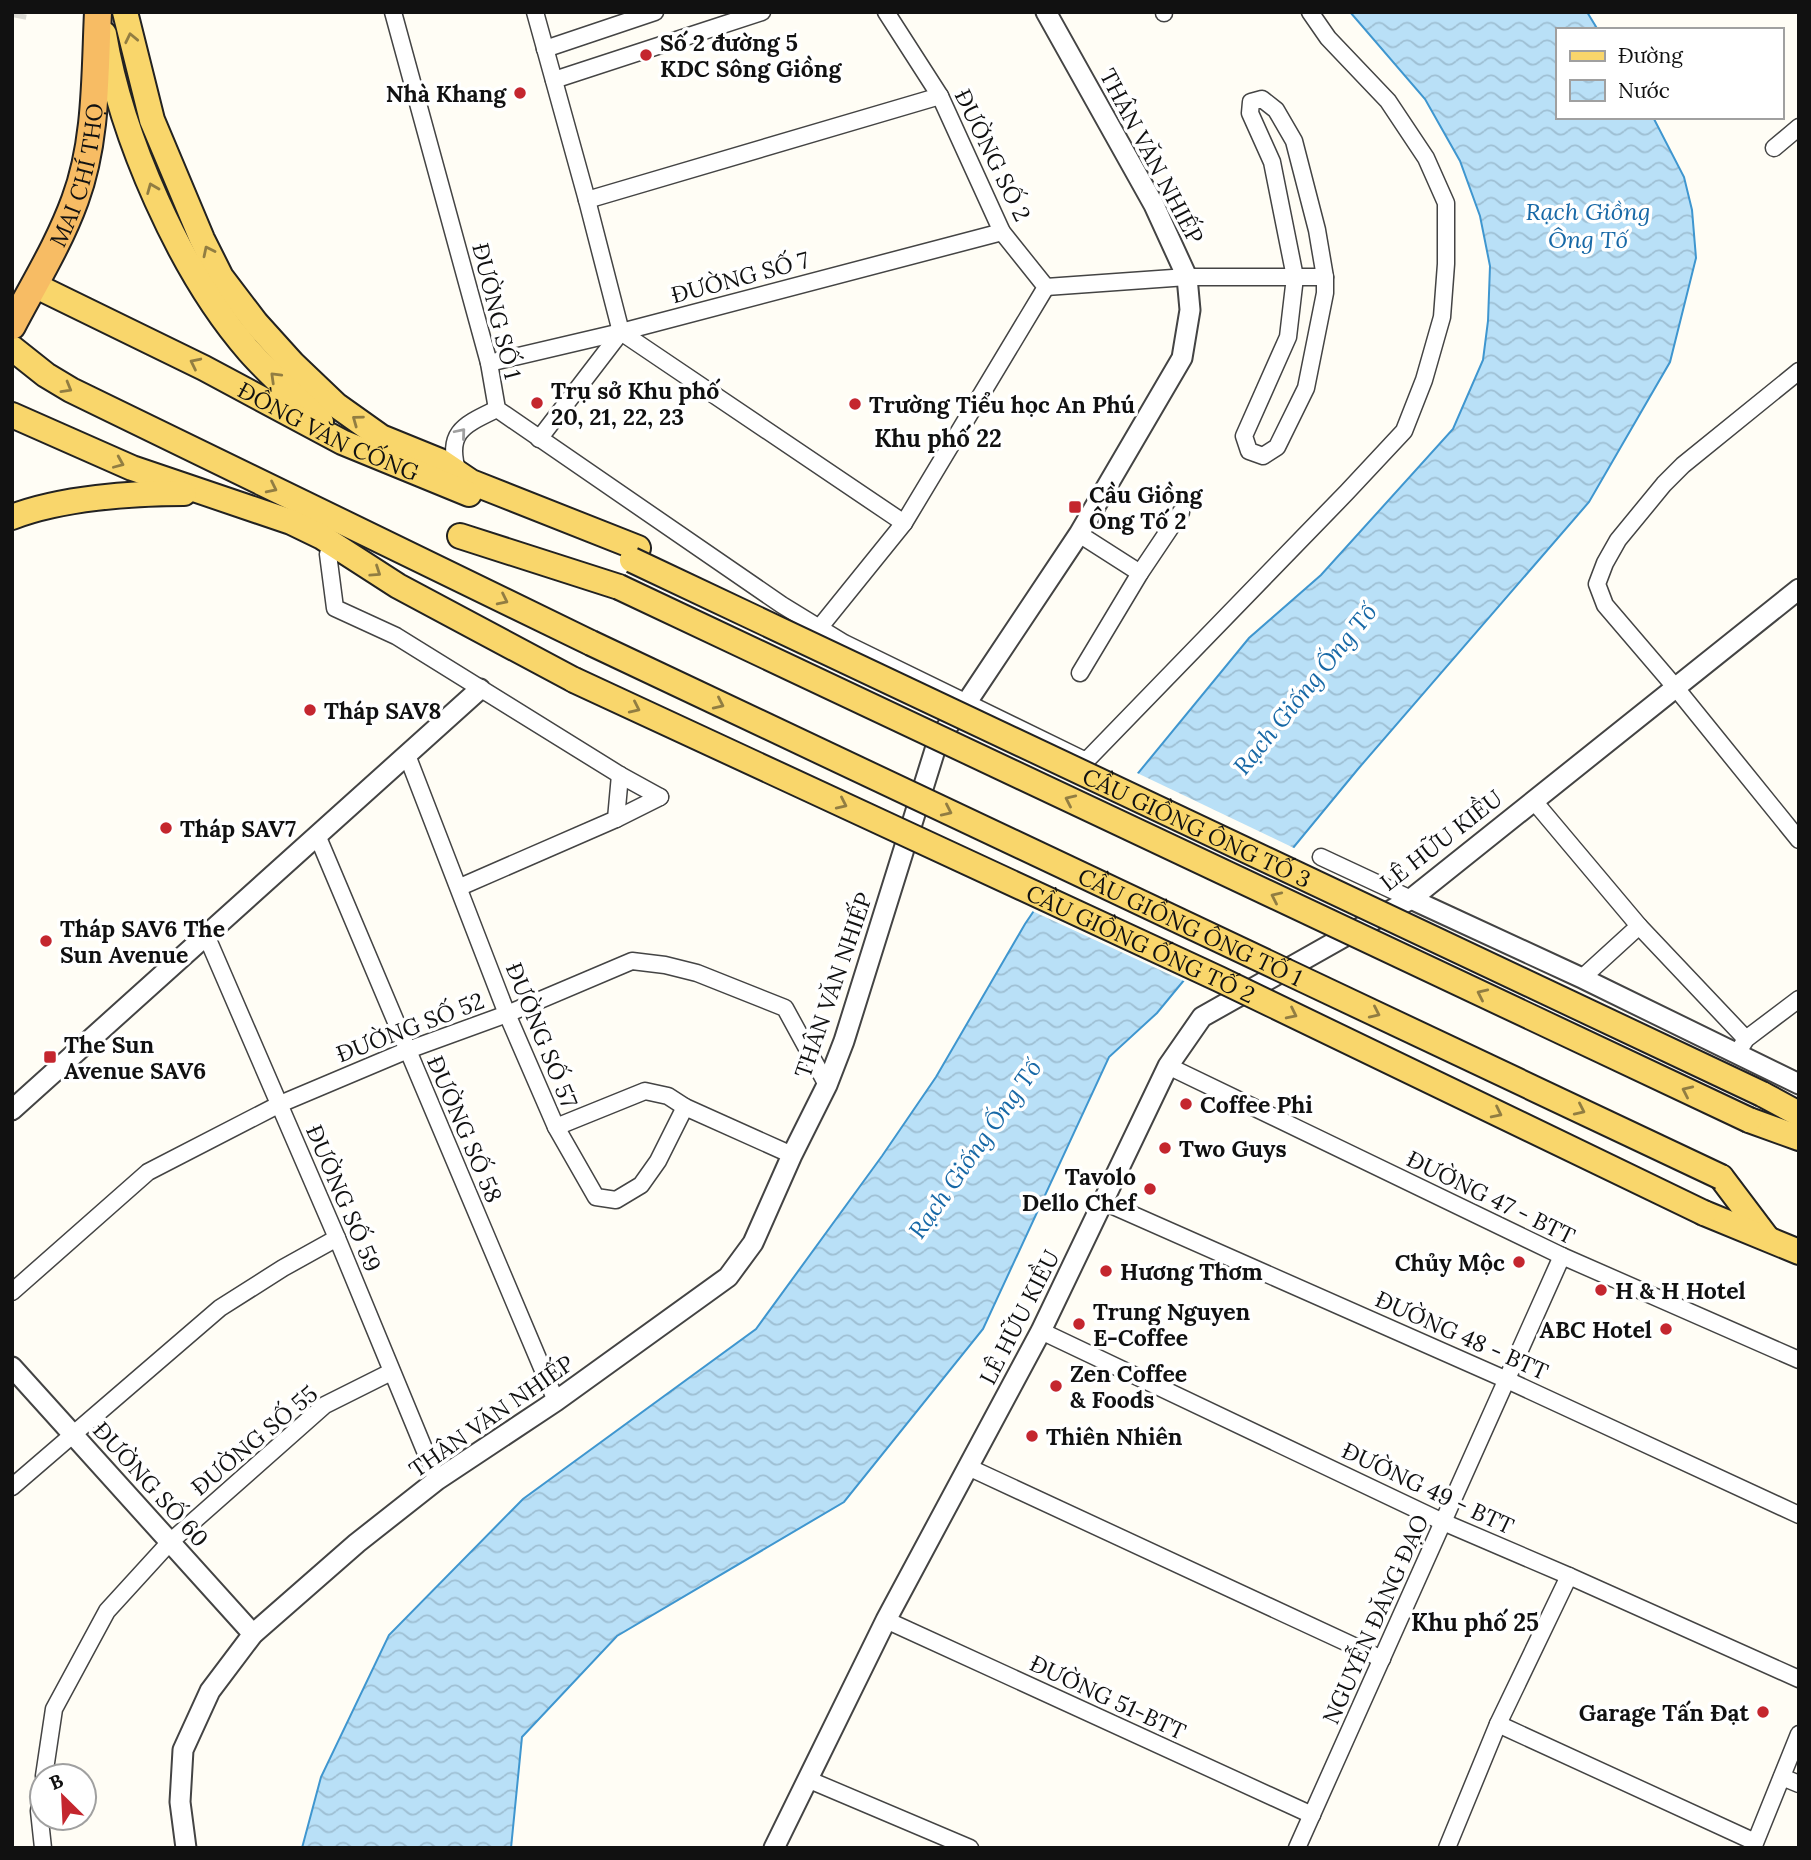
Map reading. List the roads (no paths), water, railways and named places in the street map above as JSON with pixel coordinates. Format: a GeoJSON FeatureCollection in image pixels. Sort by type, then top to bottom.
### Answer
{"type":"FeatureCollection","features":[{"type":"Feature","properties":{"kind":"highway","name":"MAI CHÍ THỌ"},"geometry":{"type":"LineString","coordinates":[[12,326],[66,223],[84,171],[91,122],[99,12]]}},
{"type":"Feature","properties":{"kind":"main road"},"geometry":{"type":"LineString","coordinates":[[99,12],[109,64],[126,123],[167,226],[210,297],[248,350],[341,442]]}},
{"type":"Feature","properties":{"kind":"main road"},"geometry":{"type":"LineString","coordinates":[[125,12],[152,120],[202,239],[221,277],[256,323],[293,364],[336,405],[381,437],[449,467],[471,482],[635,554]]}},
{"type":"Feature","properties":{"kind":"main road","name":"ĐỒNG VĂN CỐNG"},"geometry":{"type":"LineString","coordinates":[[34,285],[204,368],[341,442],[635,554]]}},
{"type":"Feature","properties":{"kind":"main road","name":"CẦU GIỒNG ÔNG TỐ 1"},"geometry":{"type":"LineString","coordinates":[[12,348],[46,375],[71,390],[591,643],[1721,1177],[1768,1239]]}},
{"type":"Feature","properties":{"kind":"main road"},"geometry":{"type":"LineString","coordinates":[[12,415],[132,468],[279,517],[335,545]]}},
{"type":"Feature","properties":{"kind":"main road"},"geometry":{"type":"LineString","coordinates":[[12,517],[53,506],[110,497],[204,493]]}},
{"type":"Feature","properties":{"kind":"main road"},"geometry":{"type":"LineString","coordinates":[[462,536],[619,587],[1749,1120],[1799,1138]]}},
{"type":"Feature","properties":{"kind":"main road","name":"CẦU GIỒNG ỐNG TỐ 2"},"geometry":{"type":"LineString","coordinates":[[335,545],[398,586],[573,680],[1219,979],[1704,1213],[1768,1239]]}},
{"type":"Feature","properties":{"kind":"main road","name":"CẦU GIỒNG ÔNG TỐ 3"},"geometry":{"type":"LineString","coordinates":[[635,554],[1765,1087]]}},
{"type":"Feature","properties":{"kind":"main road"},"geometry":{"type":"LineString","coordinates":[[1765,1087],[1799,1097]]}},
{"type":"Feature","properties":{"kind":"main road"},"geometry":{"type":"LineString","coordinates":[[1765,1087],[1799,1114]]}},
{"type":"Feature","properties":{"kind":"main road"},"geometry":{"type":"LineString","coordinates":[[1768,1239],[1799,1252]]}},
{"type":"Feature","properties":{"kind":"street","name":"ĐƯỜNG SỐ 1"},"geometry":{"type":"LineString","coordinates":[[393,12],[489,363],[497,409],[782,605],[844,643],[1086,761],[1348,492],[1404,430],[1424,380],[1442,317],[1446,264],[1446,203],[1426,158],[1388,101],[1328,38],[1310,12]]}},
{"type":"Feature","properties":{"kind":"street"},"geometry":{"type":"LineString","coordinates":[[535,12],[621,332],[904,523]]}},
{"type":"Feature","properties":{"kind":"street"},"geometry":{"type":"LineString","coordinates":[[545,49],[655,12]]}},
{"type":"Feature","properties":{"kind":"street"},"geometry":{"type":"LineString","coordinates":[[554,80],[762,12]]}},
{"type":"Feature","properties":{"kind":"street","name":"ĐƯỜNG SỐ 2"},"geometry":{"type":"LineString","coordinates":[[886,12],[940,96],[1002,232],[1046,287]]}},
{"type":"Feature","properties":{"kind":"street","name":"THÂN VĂN NHIẾP"},"geometry":{"type":"LineString","coordinates":[[186,1848],[180,1802],[183,1750],[210,1691],[253,1634],[357,1543],[438,1480],[556,1401],[728,1277],[753,1243],[827,1084],[844,1041],[939,737],[967,702],[1079,534],[1182,358],[1189,310],[1187,277],[1154,205],[1046,12]]}},
{"type":"Feature","properties":{"kind":"street"},"geometry":{"type":"LineString","coordinates":[[587,200],[940,96]]}},
{"type":"Feature","properties":{"kind":"street"},"geometry":{"type":"LineString","coordinates":[[1262,99],[1276,110],[1294,141],[1317,230],[1325,277],[1325,293],[1306,388],[1277,447],[1263,456],[1249,451],[1244,436],[1288,337],[1295,277],[1272,162],[1251,113],[1251,102],[1262,99]]}},
{"type":"Feature","properties":{"kind":"street"},"geometry":{"type":"LineString","coordinates":[[1774,148],[1799,127]]}},
{"type":"Feature","properties":{"kind":"street","name":"ĐƯỜNG SỐ 7"},"geometry":{"type":"LineString","coordinates":[[489,363],[621,332],[1002,232]]}},
{"type":"Feature","properties":{"kind":"street"},"geometry":{"type":"LineString","coordinates":[[820,627],[904,523],[1046,287],[1187,277],[1325,277]]}},
{"type":"Feature","properties":{"kind":"street"},"geometry":{"type":"LineString","coordinates":[[539,439],[621,332]]}},
{"type":"Feature","properties":{"kind":"street"},"geometry":{"type":"LineString","coordinates":[[1799,371],[1683,465],[1664,484],[1634,519],[1605,563],[1597,584],[1605,605],[1799,839]]}},
{"type":"Feature","properties":{"kind":"street"},"geometry":{"type":"LineString","coordinates":[[449,467],[452,448],[459,432],[497,409]]}},
{"type":"Feature","properties":{"kind":"street"},"geometry":{"type":"LineString","coordinates":[[1080,673],[1140,573],[1181,512]]}},
{"type":"Feature","properties":{"kind":"street"},"geometry":{"type":"LineString","coordinates":[[1079,534],[1140,573]]}},
{"type":"Feature","properties":{"kind":"street"},"geometry":{"type":"LineString","coordinates":[[335,545],[328,554],[335,608],[396,636],[660,797],[460,887]]}},
{"type":"Feature","properties":{"kind":"street","name":"LÊ HỮU KIỀU"},"geometry":{"type":"LineString","coordinates":[[774,1848],[886,1620],[1041,1331],[1168,1066],[1202,1017],[1411,899],[1799,589]]}},
{"type":"Feature","properties":{"kind":"street"},"geometry":{"type":"LineString","coordinates":[[12,1110],[480,689]]}},
{"type":"Feature","properties":{"kind":"street","name":"ĐƯỜNG SỐ 57"},"geometry":{"type":"LineString","coordinates":[[407,755],[507,1014],[556,1127],[596,1197],[616,1200],[641,1185],[658,1161],[685,1107]]}},
{"type":"Feature","properties":{"kind":"street"},"geometry":{"type":"LineString","coordinates":[[616,819],[620,775]]}},
{"type":"Feature","properties":{"kind":"street"},"geometry":{"type":"LineString","coordinates":[[1533,800],[1741,1047]]}},
{"type":"Feature","properties":{"kind":"street","name":"ĐƯỜNG SỐ 58"},"geometry":{"type":"LineString","coordinates":[[317,835],[556,1401]]}},
{"type":"Feature","properties":{"kind":"street"},"geometry":{"type":"LineString","coordinates":[[1321,857],[1583,978],[1741,1047],[1799,1084]]}},
{"type":"Feature","properties":{"kind":"street"},"geometry":{"type":"LineString","coordinates":[[1583,978],[1639,926]]}},
{"type":"Feature","properties":{"kind":"street","name":"ĐƯỜNG SỐ 59"},"geometry":{"type":"LineString","coordinates":[[206,934],[438,1480]]}},
{"type":"Feature","properties":{"kind":"street","name":"ĐƯỜNG SỐ 52"},"geometry":{"type":"LineString","coordinates":[[12,1292],[148,1172],[279,1104],[408,1050],[507,1014],[632,961],[697,973],[785,1008],[827,1084]]}},
{"type":"Feature","properties":{"kind":"street"},"geometry":{"type":"LineString","coordinates":[[1741,1047],[1799,999]]}},
{"type":"Feature","properties":{"kind":"street","name":"ĐƯỜNG 47 - BTT"},"geometry":{"type":"LineString","coordinates":[[1168,1066],[1562,1256],[1799,1360]]}},
{"type":"Feature","properties":{"kind":"street"},"geometry":{"type":"LineString","coordinates":[[556,1127],[645,1091],[668,1096],[685,1107],[792,1155]]}},
{"type":"Feature","properties":{"kind":"street","name":"ĐƯỜNG 48 - BTT"},"geometry":{"type":"LineString","coordinates":[[1104,1202],[1507,1380],[1799,1515]]}},
{"type":"Feature","properties":{"kind":"street"},"geometry":{"type":"LineString","coordinates":[[12,1487],[220,1308],[337,1238]]}},
{"type":"Feature","properties":{"kind":"street","name":"NGUYỄN ĐĂNG ĐẠO"},"geometry":{"type":"LineString","coordinates":[[1297,1848],[1562,1256]]}},
{"type":"Feature","properties":{"kind":"street","name":"ĐƯỜNG 49 - BTT"},"geometry":{"type":"LineString","coordinates":[[1041,1331],[1443,1522],[1799,1679]]}},
{"type":"Feature","properties":{"kind":"street","name":"ĐƯỜNG SỐ 60"},"geometry":{"type":"LineString","coordinates":[[12,1367],[253,1634]]}},
{"type":"Feature","properties":{"kind":"street","name":"ĐƯỜNG SỐ 55"},"geometry":{"type":"LineString","coordinates":[[46,1762],[54,1709],[107,1611],[170,1542],[325,1405],[391,1372]]}},
{"type":"Feature","properties":{"kind":"street"},"geometry":{"type":"LineString","coordinates":[[968,1467],[1382,1659]]}},
{"type":"Feature","properties":{"kind":"street"},"geometry":{"type":"LineString","coordinates":[[1447,1848],[1498,1724],[1569,1576]]}},
{"type":"Feature","properties":{"kind":"street","name":"ĐƯỜNG 51-BTT"},"geometry":{"type":"LineString","coordinates":[[886,1620],[1312,1815]]}},
{"type":"Feature","properties":{"kind":"street"},"geometry":{"type":"LineString","coordinates":[[1498,1724],[1754,1845],[1799,1734]]}},
{"type":"Feature","properties":{"kind":"street"},"geometry":{"type":"LineString","coordinates":[[1782,1777],[1799,1784]]}},
{"type":"Feature","properties":{"kind":"street"},"geometry":{"type":"LineString","coordinates":[[807,1779],[970,1848]]}},
{"type":"Feature","properties":{"kind":"water"},"geometry":{"type":"Polygon","coordinates":[[[1350,12],[1587,12],[1597,28],[1556,28],[1556,119],[1654,119],[1684,177],[1692,210],[1696,258],[1670,362],[1589,502],[1358,769],[1157,1013],[1109,1057],[983,1329],[844,1502],[617,1636],[522,1737],[511,1848],[302,1848],[321,1777],[389,1635],[523,1499],[756,1329],[936,1077],[1025,924],[1075,850],[1249,638],[1321,575],[1453,429],[1483,360],[1490,266],[1480,216],[1460,161],[1425,99],[1350,12]]]}},
{"type":"Feature","properties":{"kind":"tunnel"},"geometry":{"type":"LineString","coordinates":[[12,17],[13,12]]}},
{"type":"Feature","properties":{"kind":"place","name":"Số 2 đường 5 KDC Sông Giồng"},"geometry":{"type":"Point","coordinates":[646,55]}},
{"type":"Feature","properties":{"kind":"place","name":"Nhà Khang"},"geometry":{"type":"Point","coordinates":[520,93]}},
{"type":"Feature","properties":{"kind":"place","name":"Trụ sở Khu phố 20, 21, 22, 23"},"geometry":{"type":"Point","coordinates":[537,403]}},
{"type":"Feature","properties":{"kind":"place","name":"Trường Tiểu học An Phú"},"geometry":{"type":"Point","coordinates":[855,404]}},
{"type":"Feature","properties":{"kind":"place","name":"Cầu Giồng Ông Tố 2"},"geometry":{"type":"Point","coordinates":[1075,507]}},
{"type":"Feature","properties":{"kind":"place","name":"Tháp SAV8"},"geometry":{"type":"Point","coordinates":[310,710]}},
{"type":"Feature","properties":{"kind":"place","name":"Tháp SAV7"},"geometry":{"type":"Point","coordinates":[166,828]}},
{"type":"Feature","properties":{"kind":"place","name":"Tháp SAV6 The Sun Avenue"},"geometry":{"type":"Point","coordinates":[46,941]}},
{"type":"Feature","properties":{"kind":"place","name":"The Sun Avenue SAV6"},"geometry":{"type":"Point","coordinates":[50,1057]}},
{"type":"Feature","properties":{"kind":"place","name":"Coffee Phi"},"geometry":{"type":"Point","coordinates":[1186,1104]}},
{"type":"Feature","properties":{"kind":"place","name":"Two Guys"},"geometry":{"type":"Point","coordinates":[1165,1148]}},
{"type":"Feature","properties":{"kind":"place","name":"Tavolo Dello Chef"},"geometry":{"type":"Point","coordinates":[1150,1189]}},
{"type":"Feature","properties":{"kind":"place","name":"Chủy Mộc"},"geometry":{"type":"Point","coordinates":[1519,1262]}},
{"type":"Feature","properties":{"kind":"place","name":"Hương Thơm"},"geometry":{"type":"Point","coordinates":[1106,1271]}},
{"type":"Feature","properties":{"kind":"place","name":"H & H Hotel"},"geometry":{"type":"Point","coordinates":[1601,1290]}},
{"type":"Feature","properties":{"kind":"place","name":"Trung Nguyen E-Coffee"},"geometry":{"type":"Point","coordinates":[1079,1324]}},
{"type":"Feature","properties":{"kind":"place","name":"ABC Hotel"},"geometry":{"type":"Point","coordinates":[1666,1329]}},
{"type":"Feature","properties":{"kind":"place","name":"Zen Coffee & Foods"},"geometry":{"type":"Point","coordinates":[1056,1386]}},
{"type":"Feature","properties":{"kind":"place","name":"Thiên Nhiên"},"geometry":{"type":"Point","coordinates":[1032,1436]}},
{"type":"Feature","properties":{"kind":"place","name":"Garage Tấn Đạt"},"geometry":{"type":"Point","coordinates":[1763,1712]}},
{"type":"Feature","properties":{"kind":"district","name":"Khu phố 22"},"geometry":{"type":"Point","coordinates":[938,438]}},
{"type":"Feature","properties":{"kind":"district","name":"Khu phố 25"},"geometry":{"type":"Point","coordinates":[1475,1622]}},
{"type":"Feature","properties":{"kind":"water label","name":"Rạch Giồng Ông Tố"},"geometry":{"type":"Point","coordinates":[1588,225]}},
{"type":"Feature","properties":{"kind":"water label","name":"Rạch Giống Ống Tố"},"geometry":{"type":"Point","coordinates":[1305,689]}},
{"type":"Feature","properties":{"kind":"water label","name":"Rạch Giống Ống Tố"},"geometry":{"type":"Point","coordinates":[975,1149]}}]}
